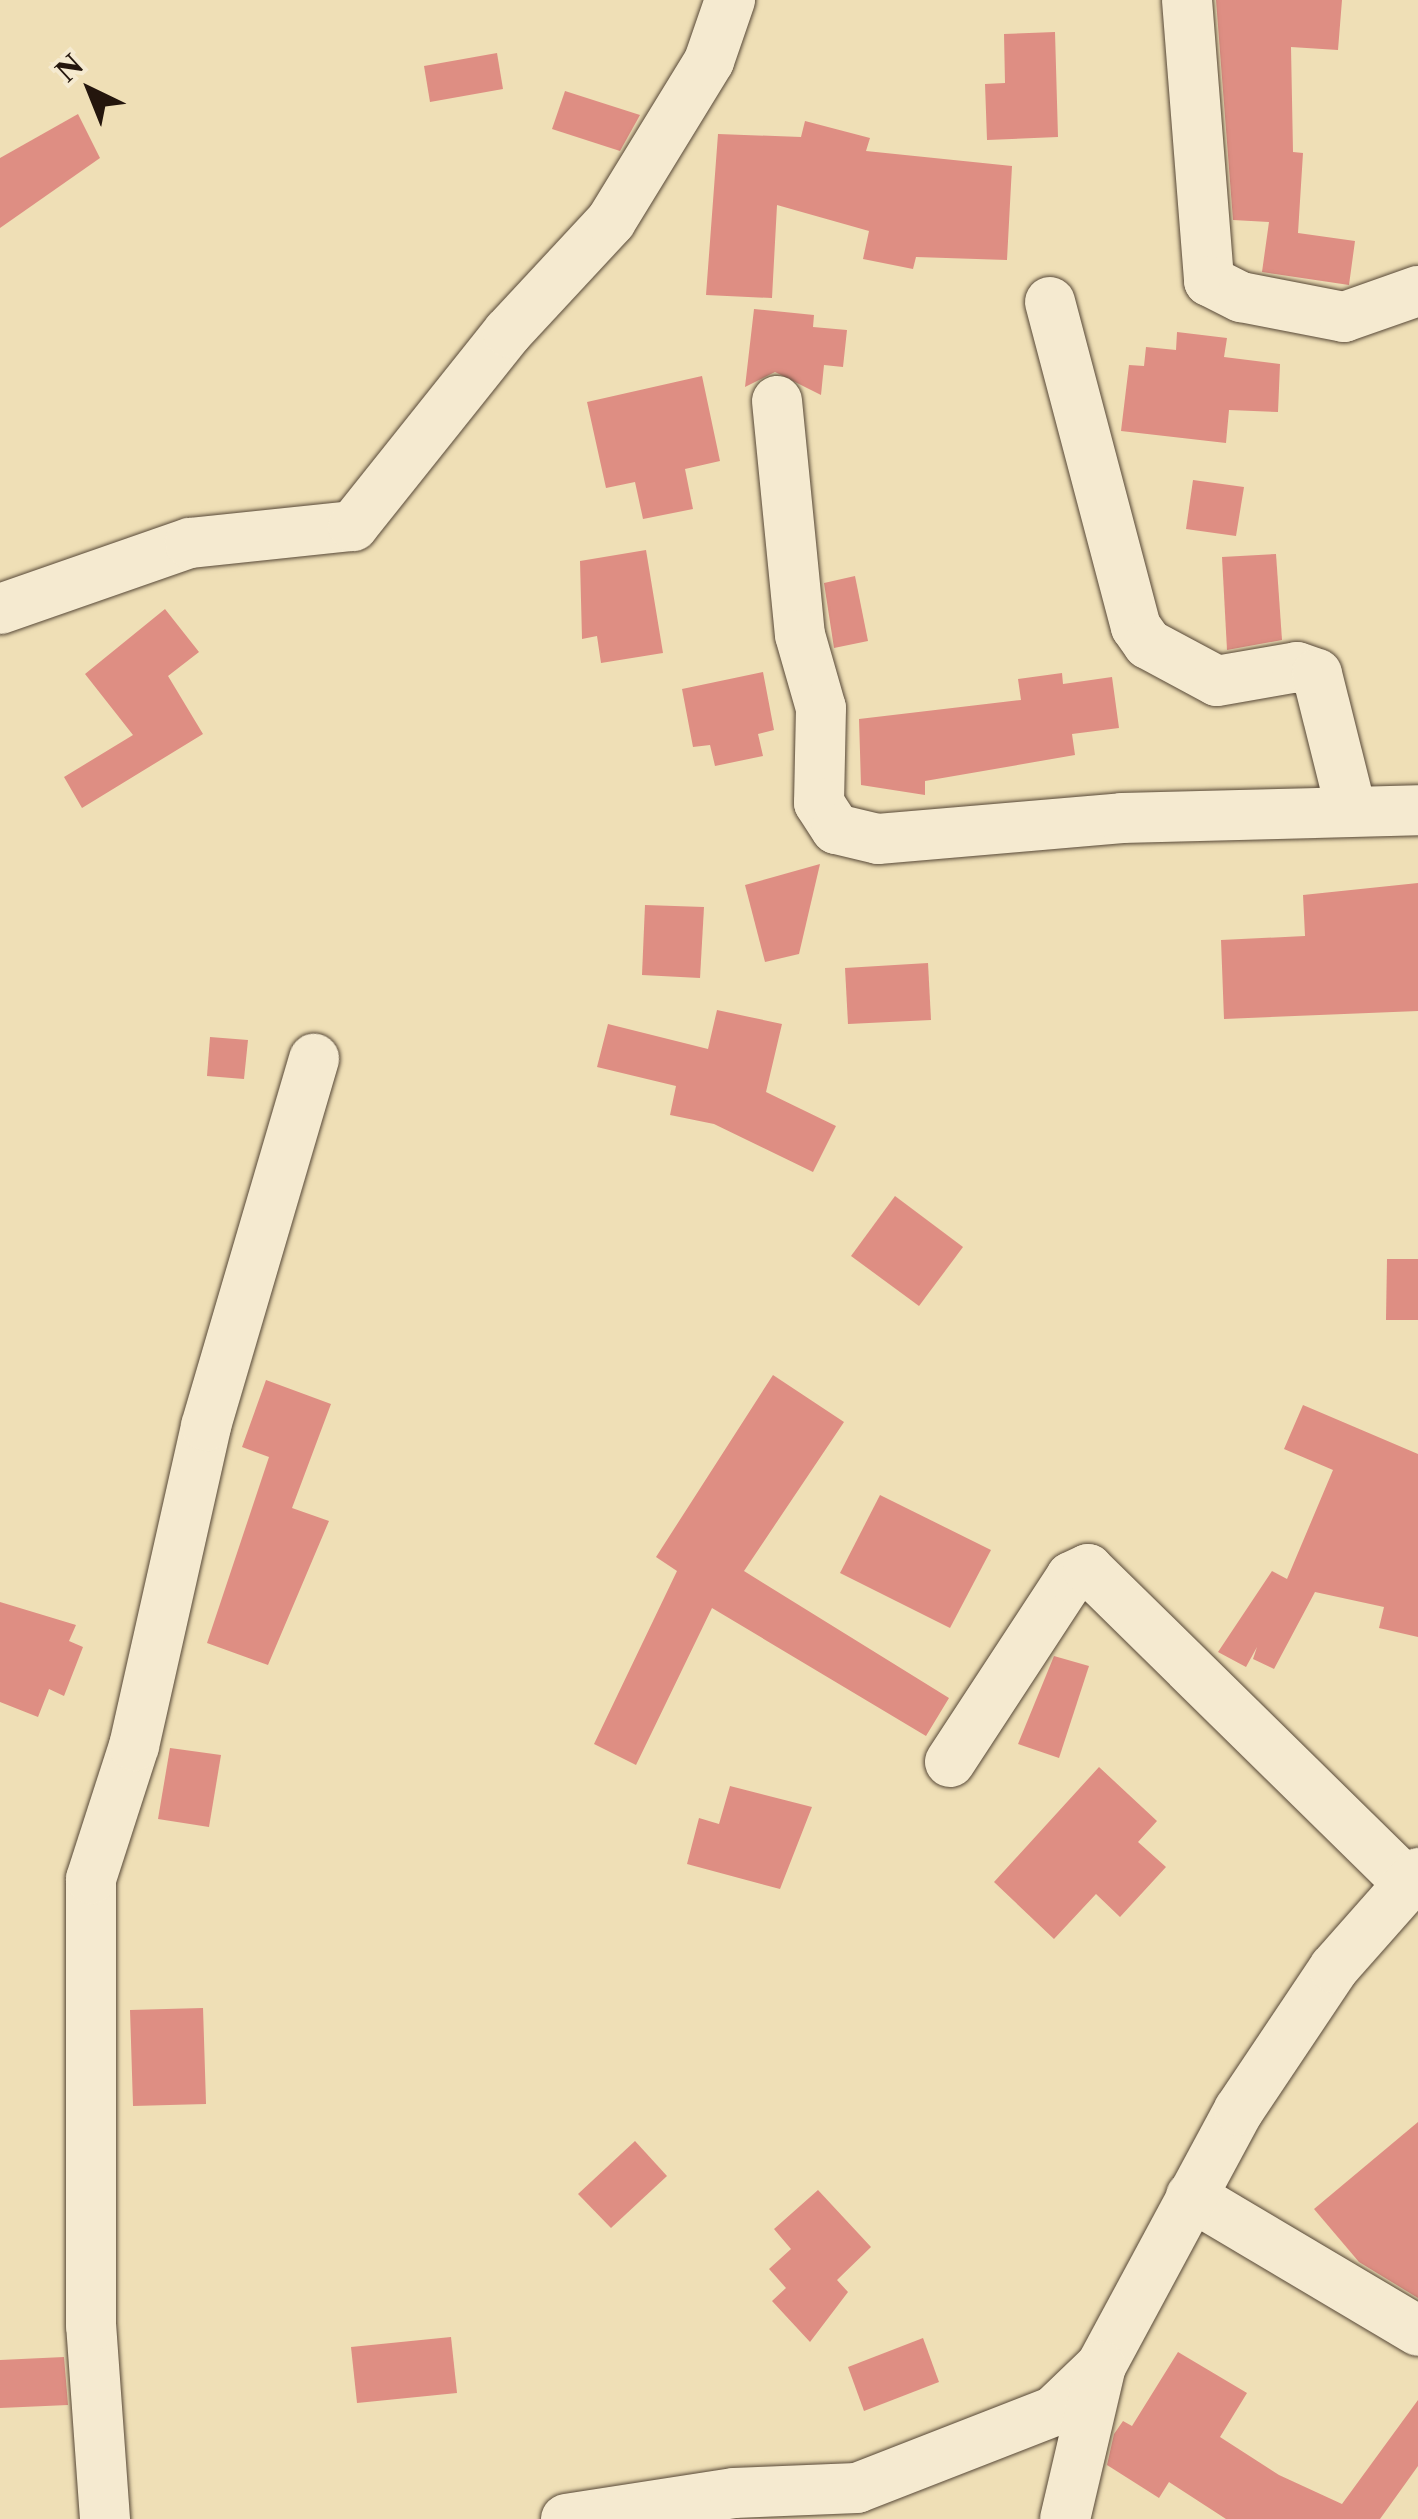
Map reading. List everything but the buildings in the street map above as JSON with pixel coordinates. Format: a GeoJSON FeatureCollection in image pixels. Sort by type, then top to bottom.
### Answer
{"type":"FeatureCollection","features":[{"type":"Feature","properties":{"kind":"street"},"geometry":{"type":"LineString","coordinates":[[0,610],[190,543],[354,526],[508,332],[610,222],[709,60],[730,0]]}},
{"type":"Feature","properties":{"kind":"street"},"geometry":{"type":"LineString","coordinates":[[1186,0],[1209,281],[1241,298],[1344,317],[1418,292]]}},
{"type":"Feature","properties":{"kind":"street"},"geometry":{"type":"LineString","coordinates":[[1050,302],[1136,627],[1148,644],[1217,681],[1297,667],[1317,674],[1351,809]]}},
{"type":"Feature","properties":{"kind":"street"},"geometry":{"type":"LineString","coordinates":[[777,401],[800,635],[821,708],[819,803],[836,829],[878,839],[1351,809],[1418,810]]}},
{"type":"Feature","properties":{"kind":"street"},"geometry":{"type":"LineString","coordinates":[[105,2519],[90,2326],[91,1880],[134,1746],[206,1426],[314,1058]]}},
{"type":"Feature","properties":{"kind":"street"},"geometry":{"type":"LineString","coordinates":[[950,1762],[1071,1578],[1088,1568],[1412,1878],[1334,1968],[1191,2196],[1101,2366],[1064,2519]]}},
{"type":"Feature","properties":{"kind":"street"},"geometry":{"type":"LineString","coordinates":[[1191,2196],[1418,2331]]}},
{"type":"Feature","properties":{"kind":"street"},"geometry":{"type":"LineString","coordinates":[[566,2519],[734,2494],[857,2488],[1035,2422],[1101,2366]]}}]}
